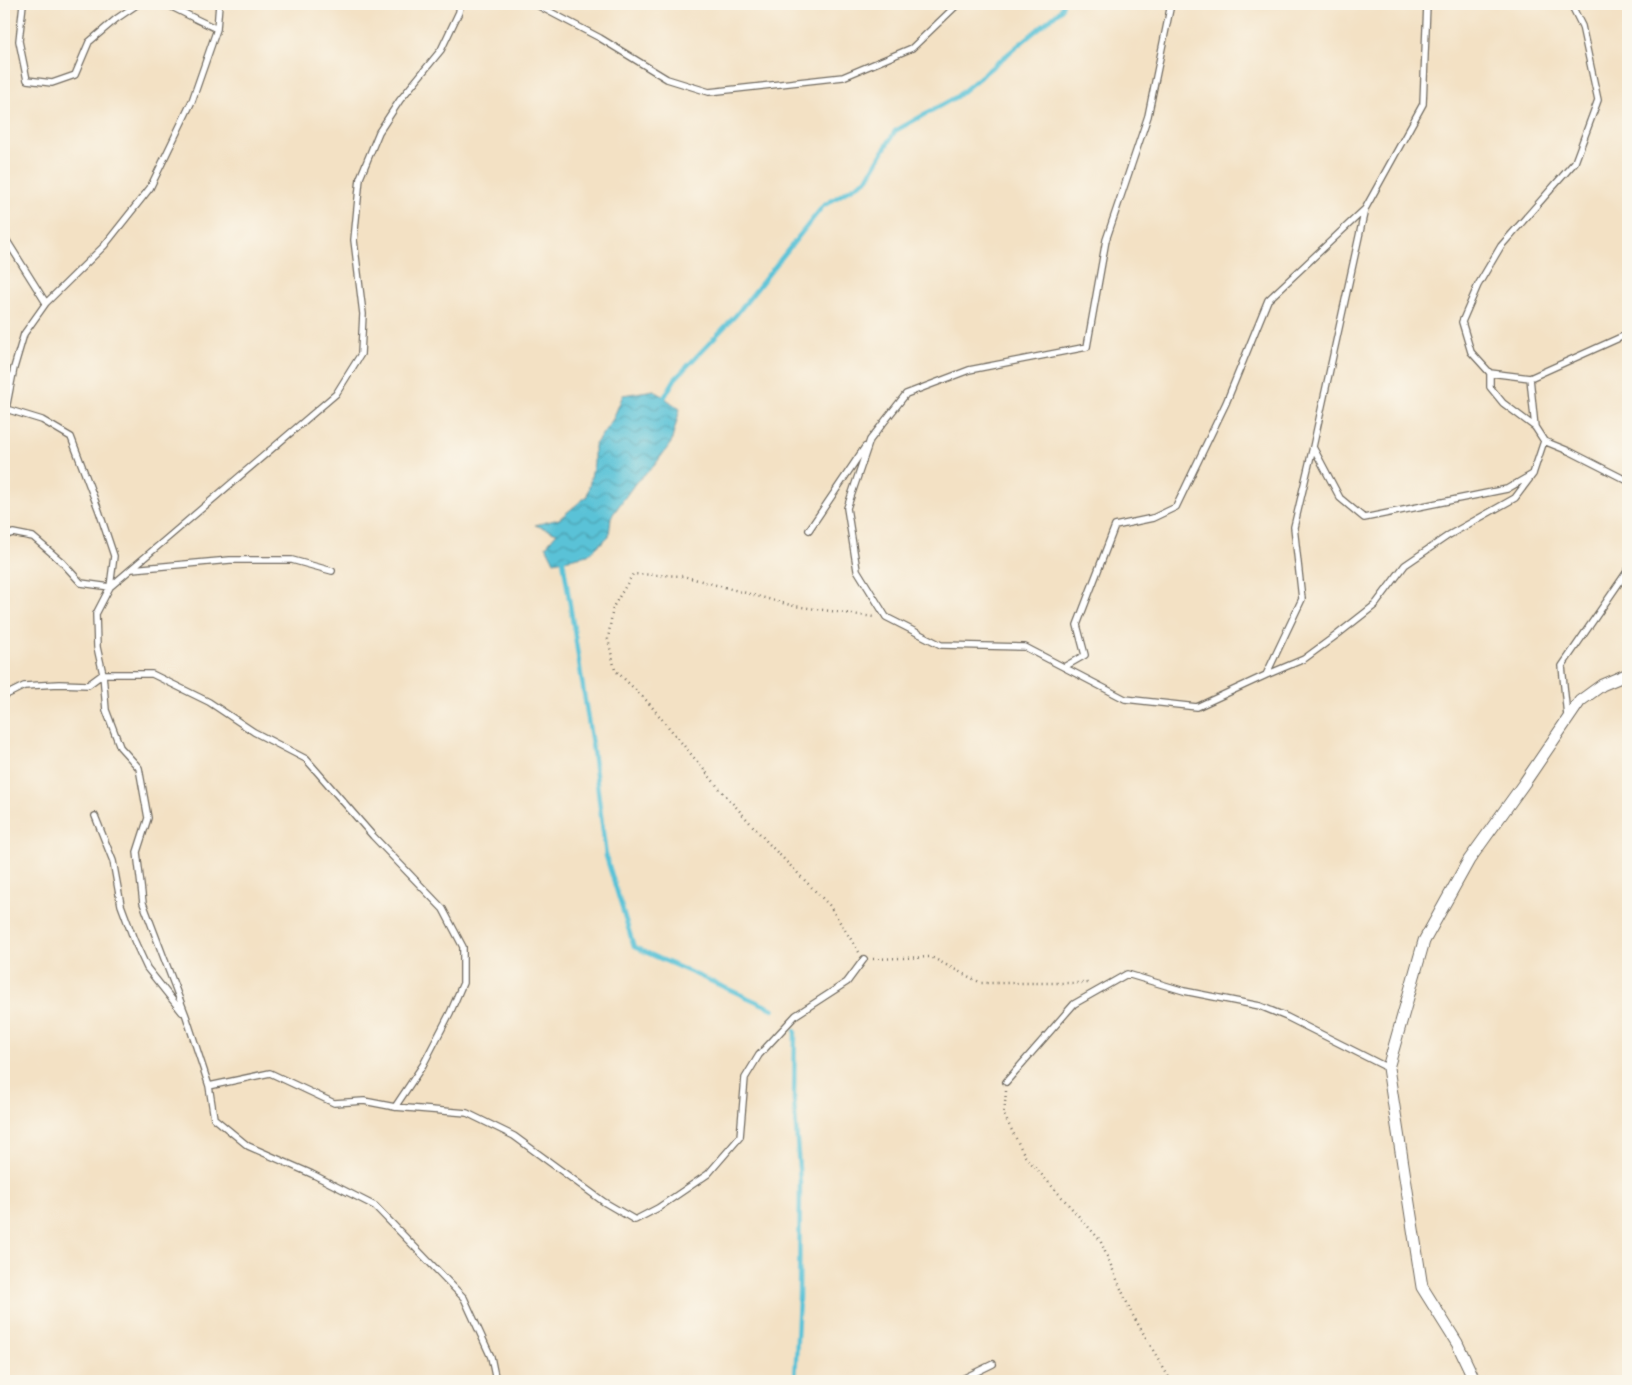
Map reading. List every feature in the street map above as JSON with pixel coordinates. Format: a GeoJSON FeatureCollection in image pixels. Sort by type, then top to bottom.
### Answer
{"type":"FeatureCollection","features":[{"type":"Feature","properties":{"kind":"street"},"geometry":{"type":"LineString","coordinates":[[1475,1381],[1457,1343],[1422,1287],[1388,1068],[1424,941],[1468,860],[1568,721],[1580,701],[1602,686],[1628,674]]}},
{"type":"Feature","properties":{"kind":"lane"},"geometry":{"type":"LineString","coordinates":[[23,4],[19,42],[27,80],[52,83],[75,75],[89,42],[116,19],[138,4]]}},
{"type":"Feature","properties":{"kind":"lane"},"geometry":{"type":"LineString","coordinates":[[166,4],[217,28]]}},
{"type":"Feature","properties":{"kind":"lane"},"geometry":{"type":"LineString","coordinates":[[219,4],[217,28],[192,101],[150,188],[104,246],[46,303],[24,334],[5,408],[42,420],[71,437],[114,556],[110,587],[96,614],[97,647],[103,674],[106,710],[120,746],[139,768],[148,818],[137,852],[143,903],[186,1016],[209,1086],[214,1118],[248,1146],[312,1174],[375,1206],[464,1298],[490,1357],[496,1381]]}},
{"type":"Feature","properties":{"kind":"lane"},"geometry":{"type":"LineString","coordinates":[[4,536],[13,533],[33,537],[62,562],[81,583],[110,587],[336,394],[361,354],[363,314],[354,240],[360,178],[379,132],[400,100],[441,50],[459,12],[460,4]]}},
{"type":"Feature","properties":{"kind":"lane"},"geometry":{"type":"LineString","coordinates":[[535,4],[600,38],[667,79],[709,92],[843,77],[912,48],[958,4]]}},
{"type":"Feature","properties":{"kind":"lane"},"geometry":{"type":"LineString","coordinates":[[808,530],[870,440],[906,394],[969,370],[1087,347],[1106,240],[1148,116],[1170,4]]}},
{"type":"Feature","properties":{"kind":"lane"},"geometry":{"type":"LineString","coordinates":[[1266,676],[1302,599],[1294,527],[1366,209],[1423,104],[1427,4]]}},
{"type":"Feature","properties":{"kind":"lane"},"geometry":{"type":"LineString","coordinates":[[1571,4],[1582,26],[1598,100],[1575,162],[1501,246],[1478,285],[1462,322],[1471,352],[1490,373],[1530,378],[1628,334]]}},
{"type":"Feature","properties":{"kind":"lane"},"geometry":{"type":"LineString","coordinates":[[1064,667],[1085,655],[1077,625],[1115,526],[1153,518],[1176,507],[1226,402],[1268,300],[1366,209]]}},
{"type":"Feature","properties":{"kind":"lane"},"geometry":{"type":"LineString","coordinates":[[4,236],[46,303]]}},
{"type":"Feature","properties":{"kind":"lane"},"geometry":{"type":"LineString","coordinates":[[1490,373],[1490,387],[1503,404],[1535,426],[1544,441],[1572,452],[1628,481]]}},
{"type":"Feature","properties":{"kind":"lane"},"geometry":{"type":"LineString","coordinates":[[1530,378],[1535,426]]}},
{"type":"Feature","properties":{"kind":"lane"},"geometry":{"type":"LineString","coordinates":[[870,440],[847,508],[856,570],[886,617],[941,645],[1024,647],[1125,699],[1197,707],[1304,659],[1338,634],[1374,606],[1405,565],[1449,535],[1515,498],[1533,474],[1544,441]]}},
{"type":"Feature","properties":{"kind":"lane"},"geometry":{"type":"LineString","coordinates":[[1313,447],[1340,498],[1364,518],[1508,489],[1533,474]]}},
{"type":"Feature","properties":{"kind":"lane"},"geometry":{"type":"LineString","coordinates":[[132,569],[230,560],[292,560],[332,571]]}},
{"type":"Feature","properties":{"kind":"lane"},"geometry":{"type":"LineString","coordinates":[[1568,721],[1562,666],[1628,570]]}},
{"type":"Feature","properties":{"kind":"lane"},"geometry":{"type":"LineString","coordinates":[[4,696],[24,686],[88,685],[103,674],[152,674],[209,702],[254,732],[306,759],[373,836],[443,909],[463,947],[463,983],[450,1013],[423,1064],[395,1107]]}},
{"type":"Feature","properties":{"kind":"lane"},"geometry":{"type":"LineString","coordinates":[[95,816],[113,861],[121,905],[134,940],[147,968],[186,1016]]}},
{"type":"Feature","properties":{"kind":"lane"},"geometry":{"type":"LineString","coordinates":[[209,1086],[270,1073],[334,1103],[364,1101],[395,1107],[467,1113],[514,1136],[604,1202],[635,1220],[658,1208],[708,1174],[740,1137],[745,1078],[759,1055],[796,1015],[847,982],[864,959]]}},
{"type":"Feature","properties":{"kind":"lane"},"geometry":{"type":"LineString","coordinates":[[1006,1082],[1074,1004],[1127,974],[1184,991],[1260,1006],[1287,1017],[1388,1068]]}},
{"type":"Feature","properties":{"kind":"lane"},"geometry":{"type":"LineString","coordinates":[[958,1381],[993,1364]]}},
{"type":"Feature","properties":{"kind":"path"},"geometry":{"type":"LineString","coordinates":[[892,620],[794,606],[682,576],[633,574],[613,607],[608,639],[615,670],[647,702],[769,844],[829,905],[864,959],[931,957],[981,983],[1057,984],[1112,982]]}},
{"type":"Feature","properties":{"kind":"path"},"geometry":{"type":"LineString","coordinates":[[1006,1082],[1004,1115],[1025,1156],[1100,1240],[1131,1312],[1171,1381]]}},
{"type":"Feature","properties":{"kind":"water"},"geometry":{"type":"Polygon","coordinates":[[[654,390],[680,409],[671,443],[654,466],[636,482],[611,517],[609,536],[588,555],[554,562],[546,546],[557,533],[535,525],[559,519],[587,496],[594,463],[594,446],[613,419],[623,395],[654,390]]]}},
{"type":"Feature","properties":{"kind":"waterway"},"geometry":{"type":"LineString","coordinates":[[661,403],[675,379],[736,315],[823,206],[867,179],[895,131],[956,97],[1061,10],[1063,4]]}},
{"type":"Feature","properties":{"kind":"waterway"},"geometry":{"type":"LineString","coordinates":[[566,556],[563,560],[593,751],[606,856],[634,947],[773,1009]]}},
{"type":"Feature","properties":{"kind":"waterway"},"geometry":{"type":"LineString","coordinates":[[795,1031],[794,1100],[800,1182],[799,1297],[795,1381]]}}]}
